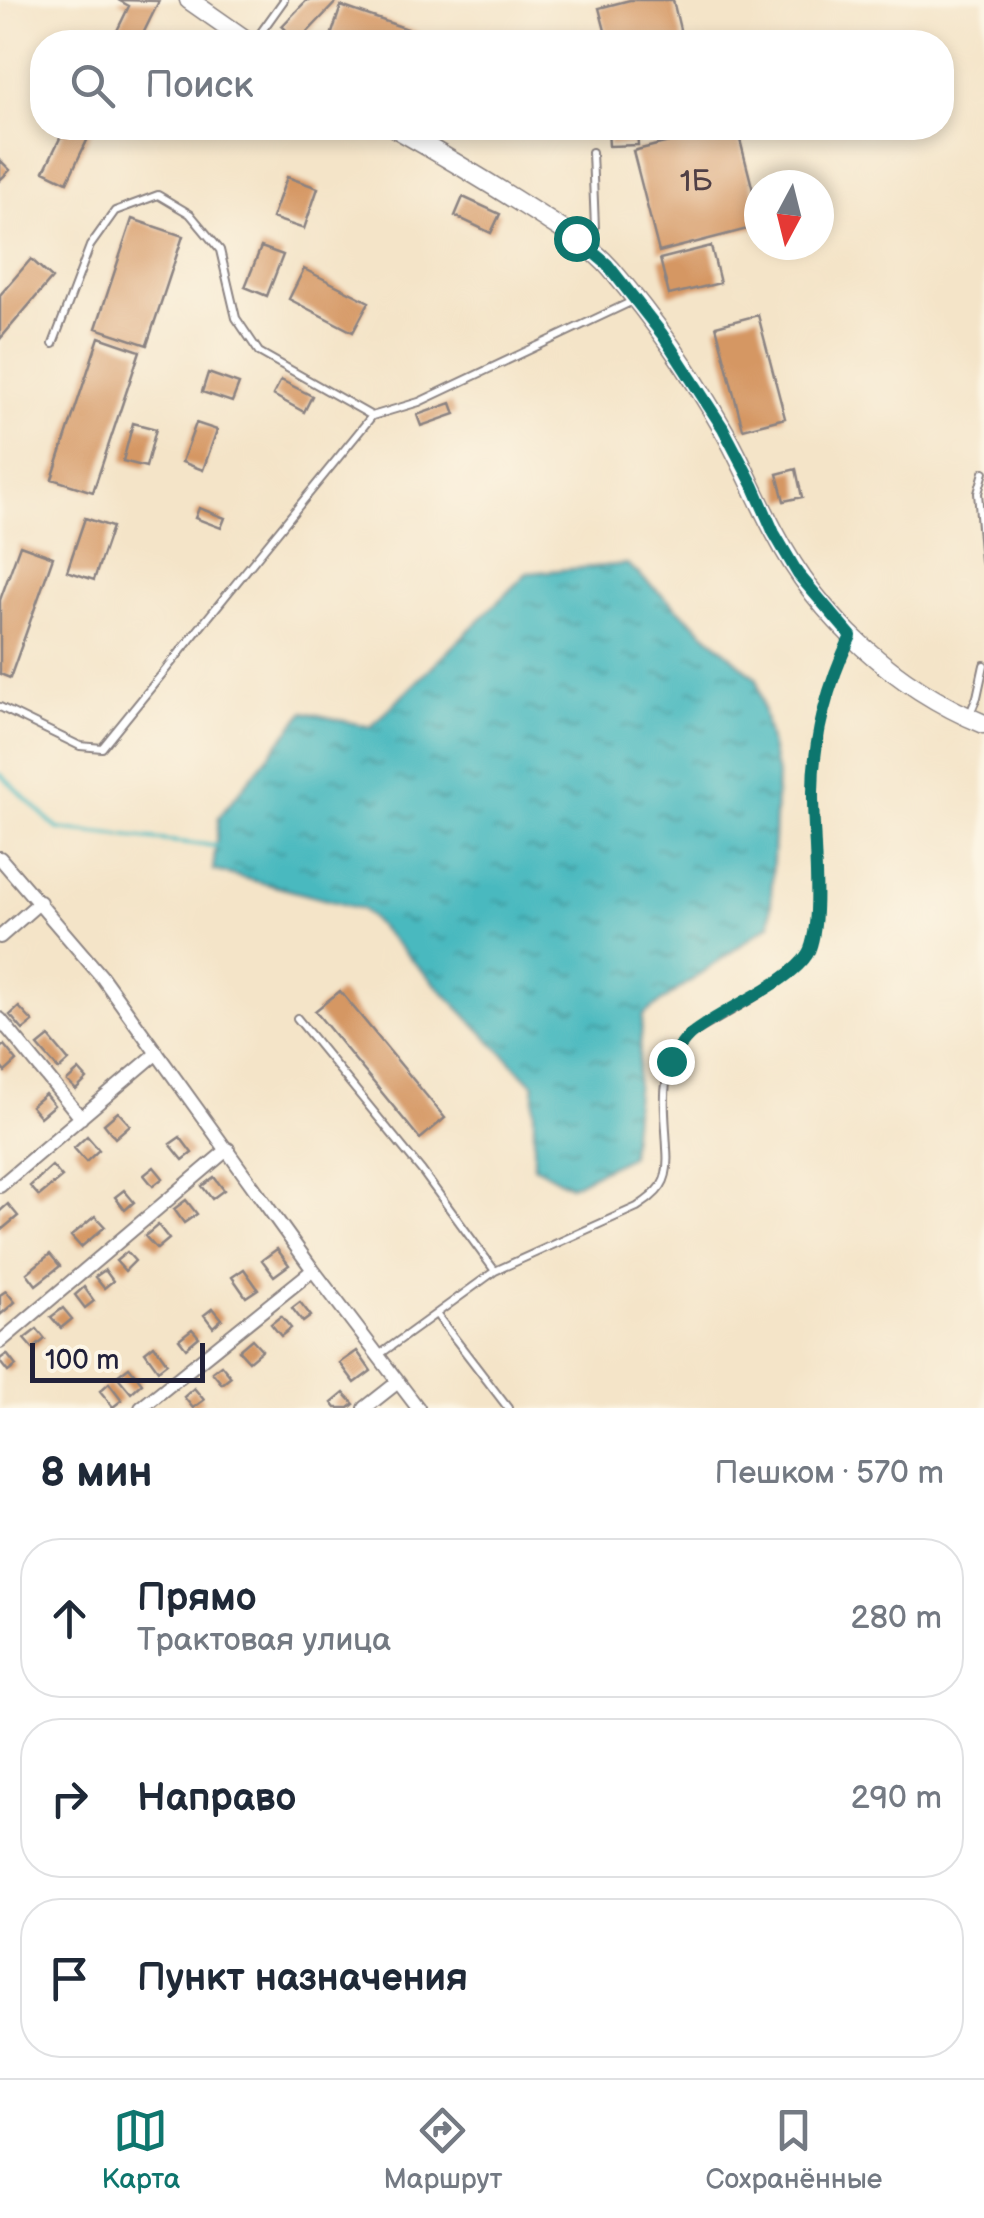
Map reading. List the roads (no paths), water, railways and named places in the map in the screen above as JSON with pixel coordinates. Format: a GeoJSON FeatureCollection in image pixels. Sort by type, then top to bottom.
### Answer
{"type":"FeatureCollection","features":[{"type":"Feature","properties":{"kind":"street"},"geometry":{"type":"LineString","coordinates":[[189,0],[234,30]]}},
{"type":"Feature","properties":{"kind":"street"},"geometry":{"type":"LineString","coordinates":[[415,140],[576,238],[607,264],[662,334],[723,428],[798,574],[851,636],[919,692],[976,721]]}},
{"type":"Feature","properties":{"kind":"street"},"geometry":{"type":"LineString","coordinates":[[0,858],[102,977],[313,1270],[418,1408]]}},
{"type":"Feature","properties":{"kind":"street"},"geometry":{"type":"LineString","coordinates":[[0,936],[40,902]]}},
{"type":"Feature","properties":{"kind":"street"},"geometry":{"type":"LineString","coordinates":[[0,1019],[80,1118]]}},
{"type":"Feature","properties":{"kind":"street"},"geometry":{"type":"LineString","coordinates":[[0,1186],[158,1053]]}},
{"type":"Feature","properties":{"kind":"street"},"geometry":{"type":"LineString","coordinates":[[0,1342],[228,1149]]}},
{"type":"Feature","properties":{"kind":"street"},"geometry":{"type":"LineString","coordinates":[[141,1408],[313,1270]]}},
{"type":"Feature","properties":{"kind":"street"},"geometry":{"type":"LineString","coordinates":[[365,1408],[398,1382]]}},
{"type":"Feature","properties":{"kind":"lane"},"geometry":{"type":"LineString","coordinates":[[261,30],[284,0]]}},
{"type":"Feature","properties":{"kind":"lane"},"geometry":{"type":"LineString","coordinates":[[576,238],[595,228],[592,152]]}},
{"type":"Feature","properties":{"kind":"lane"},"geometry":{"type":"LineString","coordinates":[[53,344],[90,246],[116,211],[158,196],[190,214],[220,250],[236,318],[259,352],[372,416]]}},
{"type":"Feature","properties":{"kind":"lane"},"geometry":{"type":"LineString","coordinates":[[0,707],[80,746],[102,748],[372,416],[420,402],[636,299]]}},
{"type":"Feature","properties":{"kind":"lane"},"geometry":{"type":"LineString","coordinates":[[984,472],[978,493],[984,561]]}},
{"type":"Feature","properties":{"kind":"lane"},"geometry":{"type":"LineString","coordinates":[[378,1356],[495,1271],[637,1207],[664,1184],[668,1161],[665,1080],[680,1046],[690,1035],[782,978],[808,953],[816,914],[812,790],[817,744],[833,677],[851,636]]}},
{"type":"Feature","properties":{"kind":"lane"},"geometry":{"type":"LineString","coordinates":[[976,721],[984,664]]}},
{"type":"Feature","properties":{"kind":"lane"},"geometry":{"type":"LineString","coordinates":[[297,1018],[422,1170],[495,1271]]}},
{"type":"Feature","properties":{"kind":"lane"},"geometry":{"type":"LineString","coordinates":[[436,1314],[508,1408]]}},
{"type":"Feature","properties":{"kind":"water"},"geometry":{"type":"Polygon","coordinates":[[[627,564],[757,679],[777,775],[770,924],[643,1015],[630,1156],[570,1186],[534,1166],[534,1085],[362,909],[213,870],[219,817],[304,712],[371,727],[527,573],[627,564]]]}},
{"type":"Feature","properties":{"kind":"waterway"},"geometry":{"type":"LineString","coordinates":[[0,774],[58,829],[216,846]]}}]}
